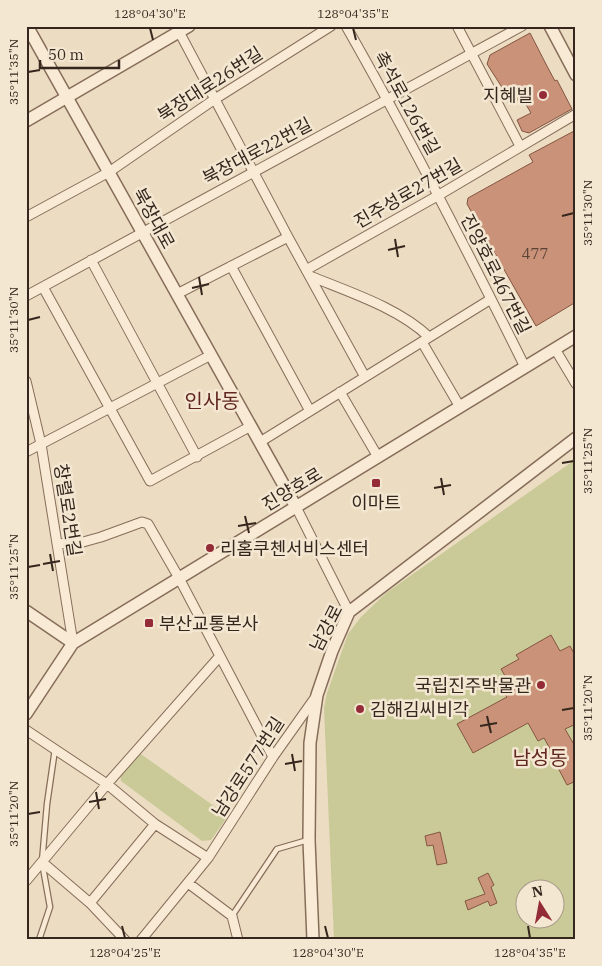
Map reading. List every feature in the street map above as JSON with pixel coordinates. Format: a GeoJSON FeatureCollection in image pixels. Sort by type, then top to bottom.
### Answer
{"type":"FeatureCollection","features":[{"type":"Feature","properties":{"kind":"street","name":"북장대로"},"geometry":{"type":"LineString","coordinates":[[27,26],[296,507]]}},
{"type":"Feature","properties":{"kind":"street","name":"북장대로26번길"},"geometry":{"type":"LineString","coordinates":[[26,217],[109,172],[215,99],[331,26]]}},
{"type":"Feature","properties":{"kind":"street","name":"촉석로126번길"},"geometry":{"type":"LineString","coordinates":[[346,26],[388,99],[438,196]]}},
{"type":"Feature","properties":{"kind":"street"},"geometry":{"type":"LineString","coordinates":[[457,26],[520,146]]}},
{"type":"Feature","properties":{"kind":"street","name":"북장대로22번길"},"geometry":{"type":"LineString","coordinates":[[26,296],[522,26]]}},
{"type":"Feature","properties":{"kind":"street"},"geometry":{"type":"LineString","coordinates":[[550,26],[576,75]]}},
{"type":"Feature","properties":{"kind":"street"},"geometry":{"type":"LineString","coordinates":[[26,121],[181,28],[215,99],[365,377]]}},
{"type":"Feature","properties":{"kind":"street","name":"진주성로27번길"},"geometry":{"type":"LineString","coordinates":[[308,273],[576,114]]}},
{"type":"Feature","properties":{"kind":"street","name":"진양호로467번길"},"geometry":{"type":"LineString","coordinates":[[438,196],[525,367]]}},
{"type":"Feature","properties":{"kind":"street"},"geometry":{"type":"LineString","coordinates":[[177,294],[288,237]]}},
{"type":"Feature","properties":{"kind":"street"},"geometry":{"type":"LineString","coordinates":[[92,260],[197,457]]}},
{"type":"Feature","properties":{"kind":"street"},"geometry":{"type":"LineString","coordinates":[[231,266],[310,411]]}},
{"type":"Feature","properties":{"kind":"street"},"geometry":{"type":"LineString","coordinates":[[308,273],[383,307],[417,326],[426,339],[460,407]]}},
{"type":"Feature","properties":{"kind":"street"},"geometry":{"type":"LineString","coordinates":[[43,287],[150,481],[251,426]]}},
{"type":"Feature","properties":{"kind":"street"},"geometry":{"type":"LineString","coordinates":[[260,442],[491,299]]}},
{"type":"Feature","properties":{"kind":"street","name":"진양호로"},"geometry":{"type":"LineString","coordinates":[[26,714],[73,643],[576,336]]}},
{"type":"Feature","properties":{"kind":"street"},"geometry":{"type":"LineString","coordinates":[[555,349],[576,384]]}},
{"type":"Feature","properties":{"kind":"street"},"geometry":{"type":"LineString","coordinates":[[26,452],[211,355]]}},
{"type":"Feature","properties":{"kind":"street","name":"창렬로2번길"},"geometry":{"type":"LineString","coordinates":[[26,382],[41,444],[73,643]]}},
{"type":"Feature","properties":{"kind":"street"},"geometry":{"type":"LineString","coordinates":[[340,392],[378,457]]}},
{"type":"Feature","properties":{"kind":"street","name":"남강로"},"geometry":{"type":"LineString","coordinates":[[313,940],[309,840],[310,743],[317,695],[332,651],[349,612],[576,438]]}},
{"type":"Feature","properties":{"kind":"street"},"geometry":{"type":"LineString","coordinates":[[296,507],[349,612]]}},
{"type":"Feature","properties":{"kind":"street"},"geometry":{"type":"LineString","coordinates":[[57,544],[92,539],[142,522],[148,524],[179,578],[272,757]]}},
{"type":"Feature","properties":{"kind":"street"},"geometry":{"type":"LineString","coordinates":[[26,611],[73,643]]}},
{"type":"Feature","properties":{"kind":"street"},"geometry":{"type":"LineString","coordinates":[[26,881],[106,784],[220,656]]}},
{"type":"Feature","properties":{"kind":"street","name":"남강로577번길"},"geometry":{"type":"LineString","coordinates":[[141,940],[208,858],[272,757],[317,695]]}},
{"type":"Feature","properties":{"kind":"street"},"geometry":{"type":"LineString","coordinates":[[26,730],[106,784],[155,824],[208,858]]}},
{"type":"Feature","properties":{"kind":"street"},"geometry":{"type":"LineString","coordinates":[[90,903],[155,824]]}},
{"type":"Feature","properties":{"kind":"street"},"geometry":{"type":"LineString","coordinates":[[42,862],[90,903],[124,940]]}},
{"type":"Feature","properties":{"kind":"street"},"geometry":{"type":"LineString","coordinates":[[188,883],[232,916],[238,940]]}},
{"type":"Feature","properties":{"kind":"lane"},"geometry":{"type":"LineString","coordinates":[[39,940],[50,907],[42,862],[47,804],[55,749]]}},
{"type":"Feature","properties":{"kind":"lane"},"geometry":{"type":"LineString","coordinates":[[232,916],[277,849],[309,840]]}},
{"type":"Feature","properties":{"kind":"green space"},"geometry":{"type":"Polygon","coordinates":[[[576,459],[576,940],[334,940],[324,708],[327,693],[348,634],[361,617],[386,593],[576,459]]]}},
{"type":"Feature","properties":{"kind":"green space"},"geometry":{"type":"Polygon","coordinates":[[[138,752],[228,816],[211,840],[202,841],[121,781],[120,772],[138,752]]]}},
{"type":"Feature","properties":{"kind":"building"},"geometry":{"type":"Polygon","coordinates":[[[530,33],[572,109],[529,133],[522,131],[517,120],[531,113],[522,98],[509,104],[503,93],[505,92],[487,64],[490,55],[530,33]]]}},
{"type":"Feature","properties":{"kind":"building"},"geometry":{"type":"Polygon","coordinates":[[[576,130],[576,302],[536,326],[467,204],[468,198],[533,162],[529,155],[576,130]]]}},
{"type":"Feature","properties":{"kind":"building"},"geometry":{"type":"Polygon","coordinates":[[[551,635],[560,651],[570,646],[576,657],[576,724],[565,729],[576,748],[576,781],[567,785],[556,764],[558,763],[544,738],[538,741],[528,723],[473,753],[457,724],[507,697],[504,693],[512,688],[501,669],[519,659],[516,655],[551,635]]]}},
{"type":"Feature","properties":{"kind":"building"},"geometry":{"type":"Polygon","coordinates":[[[440,832],[447,863],[437,865],[433,845],[427,846],[425,836],[440,832]]]}},
{"type":"Feature","properties":{"kind":"building"},"geometry":{"type":"Polygon","coordinates":[[[488,873],[494,885],[491,887],[497,903],[490,906],[488,901],[468,910],[465,901],[485,894],[478,878],[488,873]]]}},
{"type":"Feature","properties":{"kind":"place","name":"지혜빌"},"geometry":{"type":"Point","coordinates":[543,95]}},
{"type":"Feature","properties":{"kind":"place","name":"이마트"},"geometry":{"type":"Point","coordinates":[376,483]}},
{"type":"Feature","properties":{"kind":"place","name":"리홈쿠첸서비스센터"},"geometry":{"type":"Point","coordinates":[210,548]}},
{"type":"Feature","properties":{"kind":"place","name":"부산교통본사"},"geometry":{"type":"Point","coordinates":[149,623]}},
{"type":"Feature","properties":{"kind":"place","name":"국립진주박물관"},"geometry":{"type":"Point","coordinates":[541,685]}},
{"type":"Feature","properties":{"kind":"place","name":"김해김씨비각"},"geometry":{"type":"Point","coordinates":[360,709]}},
{"type":"Feature","properties":{"kind":"district","name":"인사동"},"geometry":{"type":"Point","coordinates":[212,400]}},
{"type":"Feature","properties":{"kind":"district","name":"남성동"},"geometry":{"type":"Point","coordinates":[540,757]}}]}
